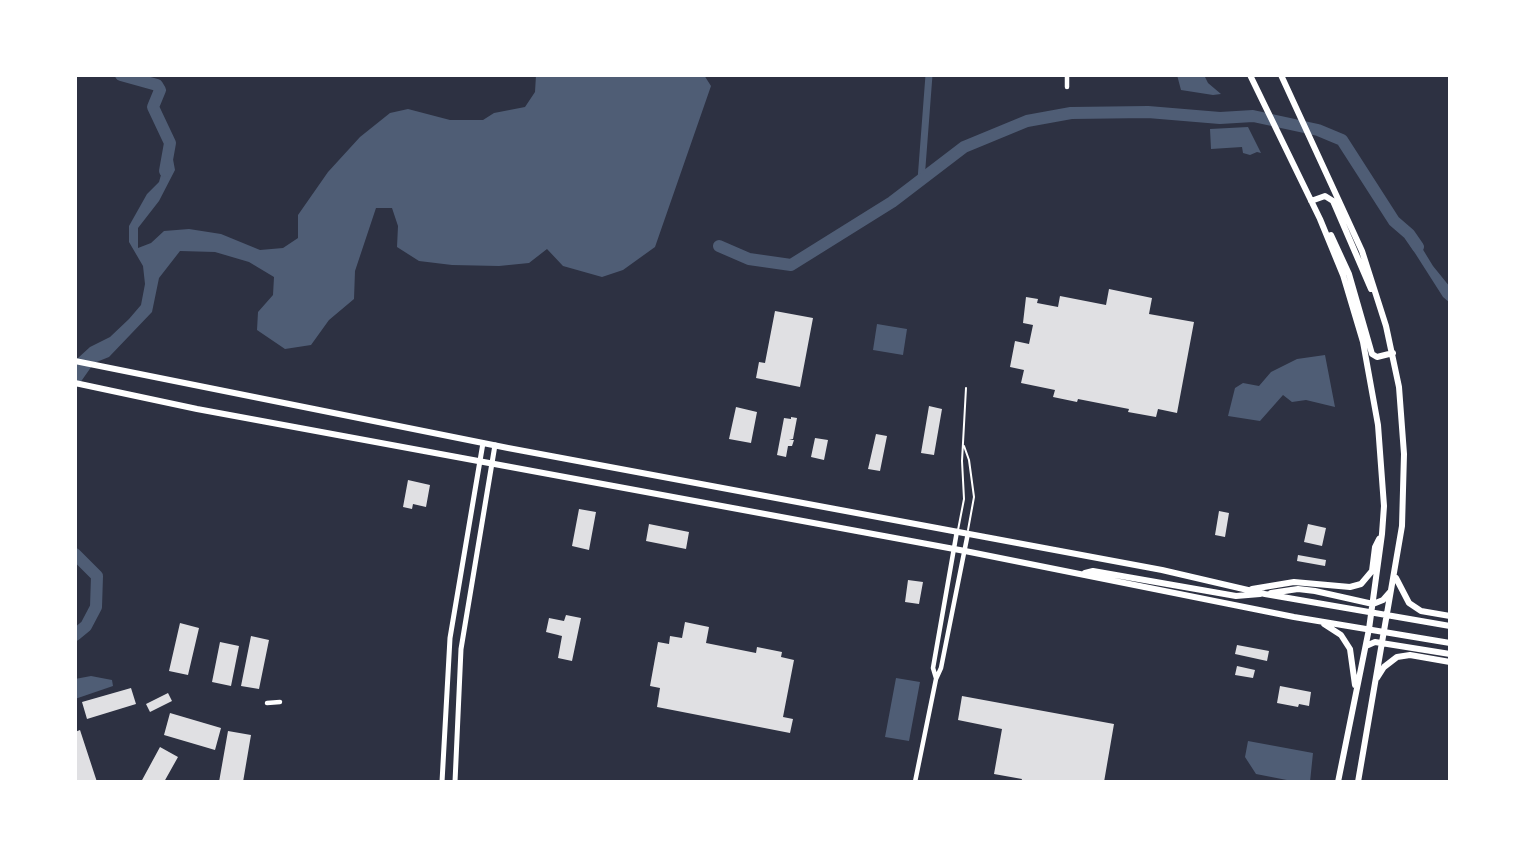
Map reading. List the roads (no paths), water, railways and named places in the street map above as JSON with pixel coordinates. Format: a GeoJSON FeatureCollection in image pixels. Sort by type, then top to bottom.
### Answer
{"type":"FeatureCollection","features":[{"type":"Feature","properties":{"kind":"main road"},"geometry":{"type":"LineString","coordinates":[[1250,75],[1320,219],[1343,275],[1363,342],[1378,425],[1384,506],[1382,534],[1372,613],[1338,782]]}},
{"type":"Feature","properties":{"kind":"main road"},"geometry":{"type":"LineString","coordinates":[[1282,75],[1362,251],[1393,353],[1403,422],[1405,470],[1402,526],[1358,782]]}},
{"type":"Feature","properties":{"kind":"main road"},"geometry":{"type":"LineString","coordinates":[[1311,201],[1325,196],[1333,201],[1379,301]]}},
{"type":"Feature","properties":{"kind":"main road"},"geometry":{"type":"LineString","coordinates":[[1320,219],[1345,263],[1372,354],[1377,356],[1393,353]]}},
{"type":"Feature","properties":{"kind":"main road"},"geometry":{"type":"LineString","coordinates":[[75,361],[483,443],[1162,570],[1265,594],[1450,626]]}},
{"type":"Feature","properties":{"kind":"main road"},"geometry":{"type":"LineString","coordinates":[[75,383],[1320,621],[1450,643]]}},
{"type":"Feature","properties":{"kind":"main road"},"geometry":{"type":"LineString","coordinates":[[1248,589],[1294,582],[1350,587],[1361,584],[1372,571],[1375,547],[1382,534]]}},
{"type":"Feature","properties":{"kind":"main road"},"geometry":{"type":"LineString","coordinates":[[1079,574],[1093,571],[1236,596],[1298,589],[1373,604],[1383,600],[1393,587]]}},
{"type":"Feature","properties":{"kind":"main road"},"geometry":{"type":"LineString","coordinates":[[1395,574],[1400,590],[1409,603],[1421,611],[1450,616]]}},
{"type":"Feature","properties":{"kind":"main road"},"geometry":{"type":"LineString","coordinates":[[1320,621],[1341,635],[1350,649],[1356,693]]}},
{"type":"Feature","properties":{"kind":"main road"},"geometry":{"type":"LineString","coordinates":[[1366,646],[1370,642],[1382,642],[1450,654]]}},
{"type":"Feature","properties":{"kind":"main road"},"geometry":{"type":"LineString","coordinates":[[1374,682],[1384,667],[1397,657],[1410,655],[1450,662]]}},
{"type":"Feature","properties":{"kind":"street"},"geometry":{"type":"LineString","coordinates":[[1067,75],[1067,87]]}},
{"type":"Feature","properties":{"kind":"street"},"geometry":{"type":"LineString","coordinates":[[442,782],[450,638],[483,443]]}},
{"type":"Feature","properties":{"kind":"street"},"geometry":{"type":"LineString","coordinates":[[455,782],[461,649],[495,445]]}},
{"type":"Feature","properties":{"kind":"street"},"geometry":{"type":"LineString","coordinates":[[936,679],[933,668],[957,531]]}},
{"type":"Feature","properties":{"kind":"street"},"geometry":{"type":"LineString","coordinates":[[915,782],[968,533]]}},
{"type":"Feature","properties":{"kind":"street"},"geometry":{"type":"LineString","coordinates":[[267,703],[280,702]]}},
{"type":"Feature","properties":{"kind":"lane"},"geometry":{"type":"LineString","coordinates":[[957,531],[964,499],[961,461],[966,388]]}},
{"type":"Feature","properties":{"kind":"lane"},"geometry":{"type":"LineString","coordinates":[[964,445],[974,497],[968,533]]}},
{"type":"Feature","properties":{"kind":"water"},"geometry":{"type":"Polygon","coordinates":[[[536,75],[704,75],[711,86],[655,247],[623,270],[602,277],[563,266],[547,249],[529,263],[499,266],[419,261],[397,247],[398,226],[392,208],[376,208],[355,271],[354,299],[329,320],[311,345],[285,349],[257,330],[258,312],[273,295],[274,277],[249,262],[215,252],[180,251],[159,278],[152,312],[109,357],[94,363],[75,390],[75,362],[78,358],[90,347],[110,337],[141,305],[145,284],[143,266],[129,242],[129,226],[147,194],[159,182],[170,143],[175,170],[159,201],[138,228],[138,248],[151,243],[164,231],[189,229],[221,234],[260,250],[283,248],[298,238],[298,215],[328,172],[360,137],[390,113],[408,109],[450,120],[483,120],[494,113],[525,107],[535,92],[536,75]]]}},
{"type":"Feature","properties":{"kind":"water"},"geometry":{"type":"Polygon","coordinates":[[[1177,75],[1204,75],[1208,83],[1221,94],[1181,90],[1177,75]]]}},
{"type":"Feature","properties":{"kind":"water"},"geometry":{"type":"Polygon","coordinates":[[[1248,127],[1261,153],[1243,153],[1242,147],[1211,149],[1210,129],[1248,127]]]}},
{"type":"Feature","properties":{"kind":"water"},"geometry":{"type":"Polygon","coordinates":[[[1411,230],[1433,266],[1450,287],[1450,303],[1443,297],[1406,239],[1411,230]]]}},
{"type":"Feature","properties":{"kind":"water"},"geometry":{"type":"Polygon","coordinates":[[[877,324],[907,329],[903,355],[873,350],[877,324]]]}},
{"type":"Feature","properties":{"kind":"water"},"geometry":{"type":"Polygon","coordinates":[[[1325,355],[1335,407],[1306,400],[1292,402],[1283,395],[1260,421],[1228,416],[1235,388],[1243,383],[1259,386],[1271,372],[1297,359],[1325,355]]]}},
{"type":"Feature","properties":{"kind":"water"},"geometry":{"type":"Polygon","coordinates":[[[91,676],[112,680],[113,686],[75,699],[75,679],[91,676]]]}},
{"type":"Feature","properties":{"kind":"water"},"geometry":{"type":"Polygon","coordinates":[[[896,678],[920,682],[909,741],[885,737],[896,678]]]}},
{"type":"Feature","properties":{"kind":"water"},"geometry":{"type":"Polygon","coordinates":[[[1248,741],[1313,753],[1310,782],[1256,774],[1245,757],[1248,741]]]}},
{"type":"Feature","properties":{"kind":"waterway"},"geometry":{"type":"LineString","coordinates":[[121,75],[157,85],[160,90],[153,107],[170,143],[165,171]]}},
{"type":"Feature","properties":{"kind":"waterway"},"geometry":{"type":"LineString","coordinates":[[921,180],[929,75]]}},
{"type":"Feature","properties":{"kind":"waterway"},"geometry":{"type":"LineString","coordinates":[[719,246],[749,259],[791,265],[892,202],[964,147],[1027,121],[1071,113],[1148,112],[1220,118],[1253,116],[1318,130],[1342,140],[1394,221],[1409,234],[1418,247]]}},
{"type":"Feature","properties":{"kind":"waterway"},"geometry":{"type":"LineString","coordinates":[[75,554],[97,576],[96,607],[86,626],[75,635]]}}]}
